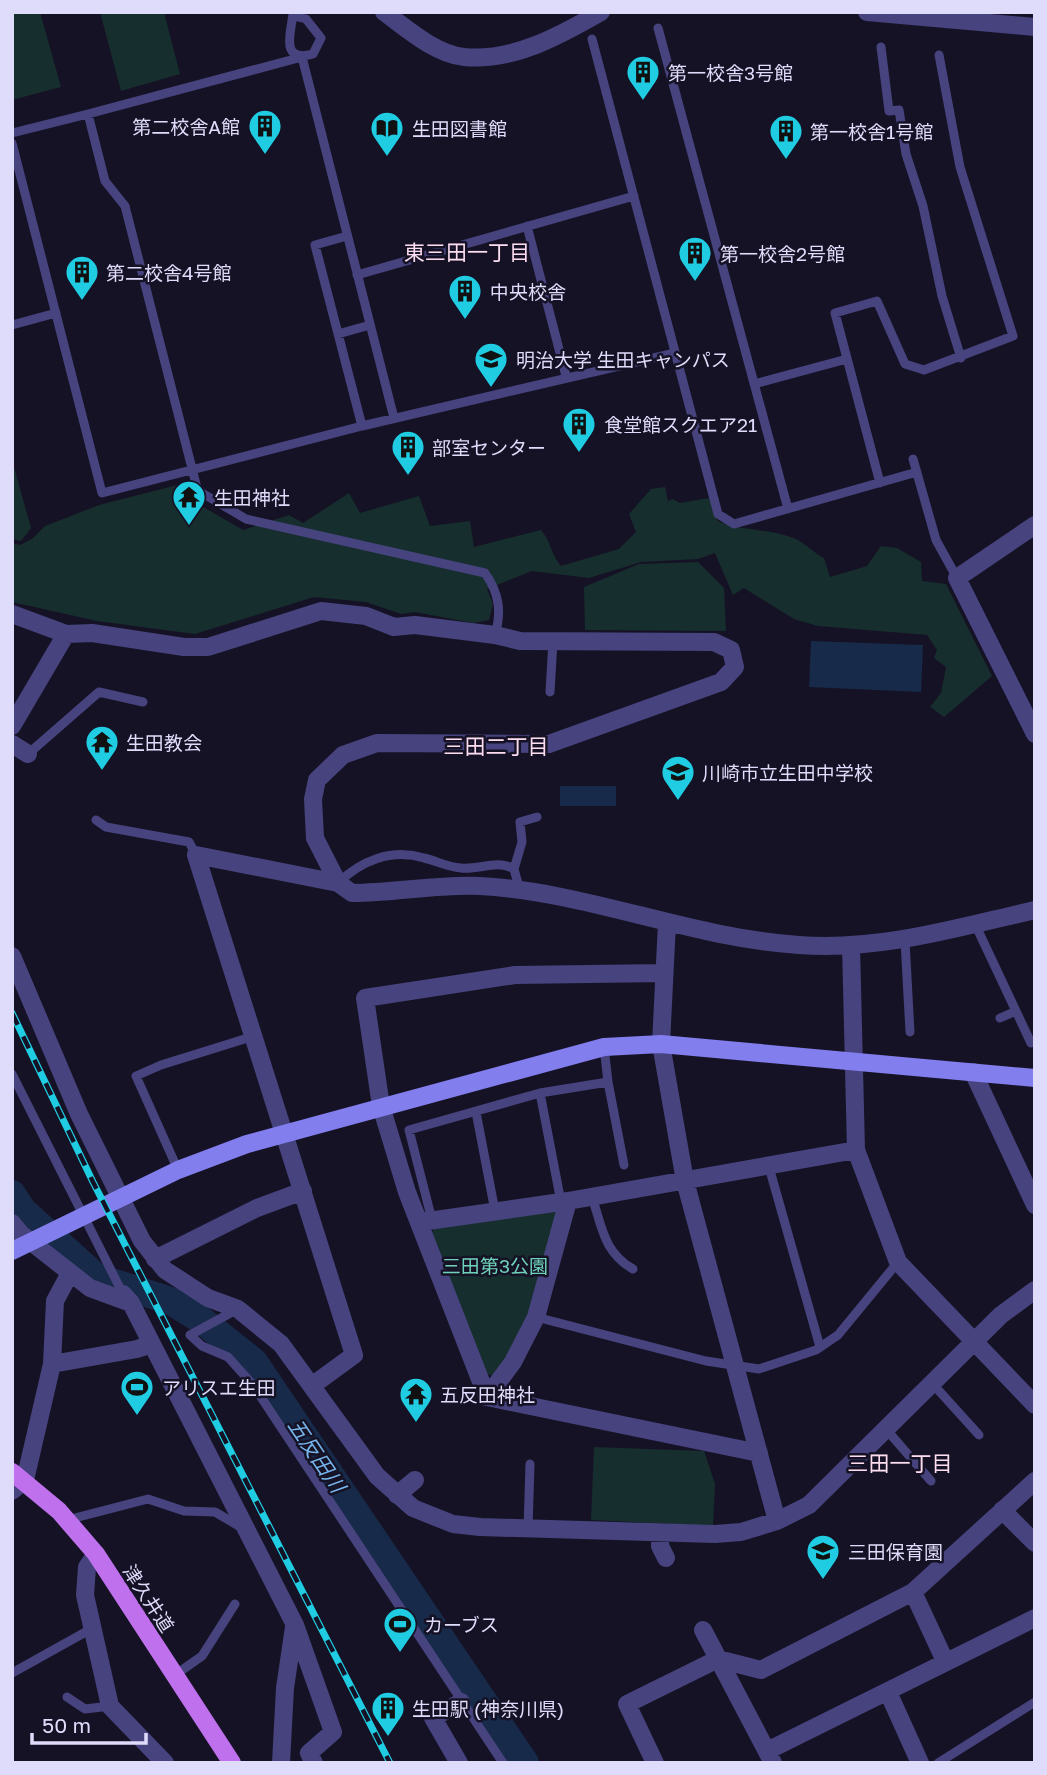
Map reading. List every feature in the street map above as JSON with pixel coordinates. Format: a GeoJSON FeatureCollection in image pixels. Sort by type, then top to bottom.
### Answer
{"type":"FeatureCollection","features":[{"type":"Feature","properties":{"kind":"main road","name":"津久井道"},"geometry":{"type":"LineString","coordinates":[[17,1481],[67,1520],[96,1554],[232,1763]]}},
{"type":"Feature","properties":{"kind":"street"},"geometry":{"type":"LineString","coordinates":[[384,12],[439,49],[463,57],[516,51],[558,37],[601,12]]}},
{"type":"Feature","properties":{"kind":"street"},"geometry":{"type":"LineString","coordinates":[[867,12],[1035,27]]}},
{"type":"Feature","properties":{"kind":"street"},"geometry":{"type":"LineString","coordinates":[[1035,525],[957,579],[1035,734]]}},
{"type":"Feature","properties":{"kind":"street"},"geometry":{"type":"LineString","coordinates":[[12,614],[66,634],[92,633],[184,647],[208,647],[321,611],[366,616],[394,627],[415,625],[495,635],[520,641],[714,642],[731,650],[735,667],[721,682],[549,744],[377,743],[343,755],[317,780],[313,799],[315,838],[338,883]]}},
{"type":"Feature","properties":{"kind":"street"},"geometry":{"type":"LineString","coordinates":[[12,726],[66,634]]}},
{"type":"Feature","properties":{"kind":"street"},"geometry":{"type":"LineString","coordinates":[[12,744],[28,754]]}},
{"type":"Feature","properties":{"kind":"street"},"geometry":{"type":"LineString","coordinates":[[313,1385],[354,1355],[251,1037],[196,856],[338,883],[352,893],[478,886],[598,903],[667,923],[798,945],[851,946],[905,941],[1035,910]]}},
{"type":"Feature","properties":{"kind":"street"},"geometry":{"type":"LineString","coordinates":[[667,923],[661,1044],[685,1181],[777,1521]]}},
{"type":"Feature","properties":{"kind":"street"},"geometry":{"type":"LineString","coordinates":[[851,946],[856,1150],[898,1262],[1035,1405]]}},
{"type":"Feature","properties":{"kind":"street"},"geometry":{"type":"LineString","coordinates":[[12,956],[85,1125],[129,1218],[155,1259],[165,1270],[281,1344],[377,1476],[397,1495],[433,1518],[453,1524],[660,1534],[741,1532],[777,1521],[809,1505],[930,1382],[1001,1315],[1035,1290]]}},
{"type":"Feature","properties":{"kind":"street"},"geometry":{"type":"LineString","coordinates":[[663,973],[515,975],[365,998],[381,1106],[414,1214],[427,1221],[495,1212],[856,1150]]}},
{"type":"Feature","properties":{"kind":"street"},"geometry":{"type":"LineString","coordinates":[[12,1251],[178,1170],[284,1133],[604,1048],[661,1044],[1035,1078]]}},
{"type":"Feature","properties":{"kind":"street"},"geometry":{"type":"LineString","coordinates":[[973,1072],[1035,1205]]}},
{"type":"Feature","properties":{"kind":"street"},"geometry":{"type":"LineString","coordinates":[[155,1259],[257,1208],[303,1191]]}},
{"type":"Feature","properties":{"kind":"street"},"geometry":{"type":"LineString","coordinates":[[487,1397],[513,1362],[536,1317],[565,1201]]}},
{"type":"Feature","properties":{"kind":"street"},"geometry":{"type":"LineString","coordinates":[[427,1221],[487,1397]]}},
{"type":"Feature","properties":{"kind":"street"},"geometry":{"type":"LineString","coordinates":[[12,1223],[90,1288],[121,1297],[152,1344],[295,1625],[333,1732],[309,1753],[314,1763]]}},
{"type":"Feature","properties":{"kind":"street"},"geometry":{"type":"LineString","coordinates":[[17,1481],[52,1363],[55,1301],[70,1273]]}},
{"type":"Feature","properties":{"kind":"street"},"geometry":{"type":"LineString","coordinates":[[52,1363],[137,1349],[152,1344]]}},
{"type":"Feature","properties":{"kind":"street"},"geometry":{"type":"LineString","coordinates":[[487,1397],[759,1453]]}},
{"type":"Feature","properties":{"kind":"street"},"geometry":{"type":"LineString","coordinates":[[397,1495],[415,1480]]}},
{"type":"Feature","properties":{"kind":"street"},"geometry":{"type":"LineString","coordinates":[[655,1763],[627,1704],[719,1659],[761,1670],[914,1592],[1035,1481]]}},
{"type":"Feature","properties":{"kind":"street"},"geometry":{"type":"LineString","coordinates":[[1002,1510],[1035,1543]]}},
{"type":"Feature","properties":{"kind":"street"},"geometry":{"type":"LineString","coordinates":[[660,1534],[660,1546],[666,1558]]}},
{"type":"Feature","properties":{"kind":"street"},"geometry":{"type":"LineString","coordinates":[[96,1554],[87,1567],[85,1595],[110,1706],[165,1763]]}},
{"type":"Feature","properties":{"kind":"street"},"geometry":{"type":"LineString","coordinates":[[914,1592],[945,1661]]}},
{"type":"Feature","properties":{"kind":"street"},"geometry":{"type":"LineString","coordinates":[[703,1630],[770,1757],[945,1661],[1035,1618]]}},
{"type":"Feature","properties":{"kind":"street"},"geometry":{"type":"LineString","coordinates":[[281,1763],[285,1688],[295,1625]]}},
{"type":"Feature","properties":{"kind":"street"},"geometry":{"type":"LineString","coordinates":[[888,1692],[920,1763]]}},
{"type":"Feature","properties":{"kind":"street"},"geometry":{"type":"LineString","coordinates":[[459,1763],[433,1718],[461,1702]]}},
{"type":"Feature","properties":{"kind":"lane"},"geometry":{"type":"LineString","coordinates":[[12,133],[88,114],[302,57],[313,54],[321,38],[306,19],[293,14],[289,24],[289,44],[295,54],[302,57]]}},
{"type":"Feature","properties":{"kind":"lane"},"geometry":{"type":"LineString","coordinates":[[658,28],[788,509]]}},
{"type":"Feature","properties":{"kind":"lane"},"geometry":{"type":"LineString","coordinates":[[592,39],[718,514],[733,524],[917,472]]}},
{"type":"Feature","properties":{"kind":"lane"},"geometry":{"type":"LineString","coordinates":[[881,47],[889,111],[898,110],[906,154],[923,206],[942,296],[961,358]]}},
{"type":"Feature","properties":{"kind":"lane"},"geometry":{"type":"LineString","coordinates":[[880,483],[835,313],[877,302],[905,365],[923,370],[961,358],[1013,336],[960,167],[939,55]]}},
{"type":"Feature","properties":{"kind":"lane"},"geometry":{"type":"LineString","coordinates":[[302,57],[394,418]]}},
{"type":"Feature","properties":{"kind":"lane"},"geometry":{"type":"LineString","coordinates":[[88,114],[105,181],[125,206],[197,488],[246,519],[485,573],[495,587],[500,606],[495,635]]}},
{"type":"Feature","properties":{"kind":"lane"},"geometry":{"type":"LineString","coordinates":[[12,143],[15,169],[56,313],[102,493],[394,418],[675,352]]}},
{"type":"Feature","properties":{"kind":"lane"},"geometry":{"type":"LineString","coordinates":[[357,275],[634,196]]}},
{"type":"Feature","properties":{"kind":"lane"},"geometry":{"type":"LineString","coordinates":[[527,226],[566,376]]}},
{"type":"Feature","properties":{"kind":"lane"},"geometry":{"type":"LineString","coordinates":[[347,236],[315,245],[362,426]]}},
{"type":"Feature","properties":{"kind":"lane"},"geometry":{"type":"LineString","coordinates":[[12,325],[56,313]]}},
{"type":"Feature","properties":{"kind":"lane"},"geometry":{"type":"LineString","coordinates":[[338,334],[370,324]]}},
{"type":"Feature","properties":{"kind":"lane"},"geometry":{"type":"LineString","coordinates":[[754,384],[847,359]]}},
{"type":"Feature","properties":{"kind":"lane"},"geometry":{"type":"LineString","coordinates":[[913,458],[936,540],[957,579]]}},
{"type":"Feature","properties":{"kind":"lane"},"geometry":{"type":"LineString","coordinates":[[550,692],[553,641]]}},
{"type":"Feature","properties":{"kind":"lane"},"geometry":{"type":"LineString","coordinates":[[28,754],[99,692],[143,702]]}},
{"type":"Feature","properties":{"kind":"lane"},"geometry":{"type":"LineString","coordinates":[[520,891],[514,869],[522,842],[520,822],[537,817]]}},
{"type":"Feature","properties":{"kind":"lane"},"geometry":{"type":"LineString","coordinates":[[96,820],[106,827],[189,842],[196,856]]}},
{"type":"Feature","properties":{"kind":"lane"},"geometry":{"type":"LineString","coordinates":[[338,883],[355,867],[376,858],[402,855],[464,869],[506,864],[514,869]]}},
{"type":"Feature","properties":{"kind":"lane"},"geometry":{"type":"LineString","coordinates":[[975,924],[1031,1043]]}},
{"type":"Feature","properties":{"kind":"lane"},"geometry":{"type":"LineString","coordinates":[[905,941],[910,1032]]}},
{"type":"Feature","properties":{"kind":"lane"},"geometry":{"type":"LineString","coordinates":[[1000,1018],[1016,1011]]}},
{"type":"Feature","properties":{"kind":"lane"},"geometry":{"type":"LineString","coordinates":[[178,1170],[136,1076],[161,1065],[251,1037]]}},
{"type":"Feature","properties":{"kind":"lane"},"geometry":{"type":"LineString","coordinates":[[604,1048],[624,1165]]}},
{"type":"Feature","properties":{"kind":"lane"},"geometry":{"type":"LineString","coordinates":[[12,1074],[114,1273],[121,1297]]}},
{"type":"Feature","properties":{"kind":"lane"},"geometry":{"type":"LineString","coordinates":[[427,1221],[409,1130],[540,1093],[608,1083]]}},
{"type":"Feature","properties":{"kind":"lane"},"geometry":{"type":"LineString","coordinates":[[540,1093],[565,1201]]}},
{"type":"Feature","properties":{"kind":"lane"},"geometry":{"type":"LineString","coordinates":[[476,1111],[495,1212]]}},
{"type":"Feature","properties":{"kind":"lane"},"geometry":{"type":"LineString","coordinates":[[769,1167],[820,1347]]}},
{"type":"Feature","properties":{"kind":"lane"},"geometry":{"type":"LineString","coordinates":[[592,1197],[608,1246],[617,1260],[633,1269]]}},
{"type":"Feature","properties":{"kind":"lane"},"geometry":{"type":"LineString","coordinates":[[536,1317],[706,1361],[759,1369],[794,1359],[838,1335],[898,1262]]}},
{"type":"Feature","properties":{"kind":"lane"},"geometry":{"type":"LineString","coordinates":[[233,1312],[190,1335],[202,1346],[228,1357],[253,1385],[503,1763]]}},
{"type":"Feature","properties":{"kind":"lane"},"geometry":{"type":"LineString","coordinates":[[930,1382],[979,1435]]}},
{"type":"Feature","properties":{"kind":"lane"},"geometry":{"type":"LineString","coordinates":[[885,1428],[931,1481]]}},
{"type":"Feature","properties":{"kind":"lane"},"geometry":{"type":"LineString","coordinates":[[528,1529],[530,1464]]}},
{"type":"Feature","properties":{"kind":"lane"},"geometry":{"type":"LineString","coordinates":[[67,1520],[148,1499],[184,1511],[215,1512],[241,1530],[246,1529]]}},
{"type":"Feature","properties":{"kind":"lane"},"geometry":{"type":"LineString","coordinates":[[175,1675],[202,1657],[235,1604]]}},
{"type":"Feature","properties":{"kind":"lane"},"geometry":{"type":"LineString","coordinates":[[12,1673],[92,1629]]}},
{"type":"Feature","properties":{"kind":"lane"},"geometry":{"type":"LineString","coordinates":[[67,1697],[85,1709],[110,1706]]}},
{"type":"Feature","properties":{"kind":"lane"},"geometry":{"type":"LineString","coordinates":[[937,1763],[1035,1702]]}},
{"type":"Feature","properties":{"kind":"green space"},"geometry":{"type":"Polygon","coordinates":[[[12,12],[40,12],[61,87],[12,100],[12,12]]]}},
{"type":"Feature","properties":{"kind":"green space"},"geometry":{"type":"Polygon","coordinates":[[[100,12],[164,12],[180,74],[121,91],[100,12]]]}},
{"type":"Feature","properties":{"kind":"green space"},"geometry":{"type":"Polygon","coordinates":[[[12,460],[31,528],[21,541],[12,539],[12,460]]]}},
{"type":"Feature","properties":{"kind":"green space"},"geometry":{"type":"Polygon","coordinates":[[[185,483],[193,501],[243,530],[289,515],[303,523],[349,493],[360,513],[419,496],[430,526],[470,521],[474,547],[541,530],[561,566],[619,549],[636,532],[629,514],[651,489],[665,487],[668,501],[673,499],[680,503],[709,498],[718,521],[796,539],[824,558],[830,577],[867,566],[881,546],[897,548],[921,562],[922,581],[946,584],[992,676],[944,717],[930,707],[941,693],[946,667],[934,658],[937,650],[927,635],[818,626],[794,619],[744,588],[733,595],[715,553],[698,559],[641,562],[589,578],[532,571],[487,589],[493,604],[489,620],[473,623],[415,612],[401,614],[366,602],[314,597],[195,634],[97,621],[12,602],[12,543],[20,545],[32,539],[45,526],[99,505],[185,483]]]}},
{"type":"Feature","properties":{"kind":"green space"},"geometry":{"type":"Polygon","coordinates":[[[698,562],[724,588],[726,631],[585,630],[584,587],[639,564],[698,562]]]}},
{"type":"Feature","properties":{"kind":"green space","name":"三田第3公園"},"geometry":{"type":"Polygon","coordinates":[[[554,1209],[561,1216],[519,1341],[496,1377],[487,1374],[432,1233],[434,1228],[554,1209]]]}},
{"type":"Feature","properties":{"kind":"green space"},"geometry":{"type":"Polygon","coordinates":[[[594,1447],[704,1451],[715,1484],[713,1526],[591,1520],[594,1447]]]}},
{"type":"Feature","properties":{"kind":"water"},"geometry":{"type":"Polygon","coordinates":[[[811,641],[923,645],[921,692],[809,687],[811,641]]]}},
{"type":"Feature","properties":{"kind":"water"},"geometry":{"type":"Polygon","coordinates":[[[560,786],[616,786],[616,806],[560,806],[560,786]]]}},
{"type":"Feature","properties":{"kind":"waterway","name":"五反田川"},"geometry":{"type":"LineString","coordinates":[[12,1194],[23,1211],[96,1277],[171,1301],[200,1319],[254,1362],[525,1763]]}},
{"type":"Feature","properties":{"kind":"railway"},"geometry":{"type":"LineString","coordinates":[[12,1013],[93,1182],[390,1763]]}},
{"type":"Feature","properties":{"kind":"place","name":"第一校舎3号館"},"geometry":{"type":"Point","coordinates":[643,102]}},
{"type":"Feature","properties":{"kind":"place","name":"第二校舎A館"},"geometry":{"type":"Point","coordinates":[265,156]}},
{"type":"Feature","properties":{"kind":"place","name":"生田図書館"},"geometry":{"type":"Point","coordinates":[387,158]}},
{"type":"Feature","properties":{"kind":"place","name":"第一校舎1号館"},"geometry":{"type":"Point","coordinates":[786,161]}},
{"type":"Feature","properties":{"kind":"place","name":"第一校舎2号館"},"geometry":{"type":"Point","coordinates":[695,283]}},
{"type":"Feature","properties":{"kind":"place","name":"第二校舎4号館"},"geometry":{"type":"Point","coordinates":[82,302]}},
{"type":"Feature","properties":{"kind":"place","name":"中央校舎"},"geometry":{"type":"Point","coordinates":[465,321]}},
{"type":"Feature","properties":{"kind":"place","name":"明治大学 生田キャンパス"},"geometry":{"type":"Point","coordinates":[491,389]}},
{"type":"Feature","properties":{"kind":"place","name":"食堂館スクエア21"},"geometry":{"type":"Point","coordinates":[579,454]}},
{"type":"Feature","properties":{"kind":"place","name":"部室センター"},"geometry":{"type":"Point","coordinates":[408,477]}},
{"type":"Feature","properties":{"kind":"place","name":"生田神社"},"geometry":{"type":"Point","coordinates":[189,527]}},
{"type":"Feature","properties":{"kind":"place","name":"生田教会"},"geometry":{"type":"Point","coordinates":[102,772]}},
{"type":"Feature","properties":{"kind":"place","name":"川崎市立生田中学校"},"geometry":{"type":"Point","coordinates":[678,802]}},
{"type":"Feature","properties":{"kind":"place","name":"アリスエ生田"},"geometry":{"type":"Point","coordinates":[137,1417]}},
{"type":"Feature","properties":{"kind":"place","name":"五反田神社"},"geometry":{"type":"Point","coordinates":[416,1424]}},
{"type":"Feature","properties":{"kind":"place","name":"三田保育園"},"geometry":{"type":"Point","coordinates":[823,1581]}},
{"type":"Feature","properties":{"kind":"place","name":"カーブス"},"geometry":{"type":"Point","coordinates":[400,1654]}},
{"type":"Feature","properties":{"kind":"place","name":"生田駅 (神奈川県)"},"geometry":{"type":"Point","coordinates":[388,1738]}},
{"type":"Feature","properties":{"kind":"district","name":"東三田一丁目"},"geometry":{"type":"Point","coordinates":[467,252]}},
{"type":"Feature","properties":{"kind":"district","name":"三田二丁目"},"geometry":{"type":"Point","coordinates":[496,746]}},
{"type":"Feature","properties":{"kind":"district","name":"三田一丁目"},"geometry":{"type":"Point","coordinates":[900,1463]}}]}
